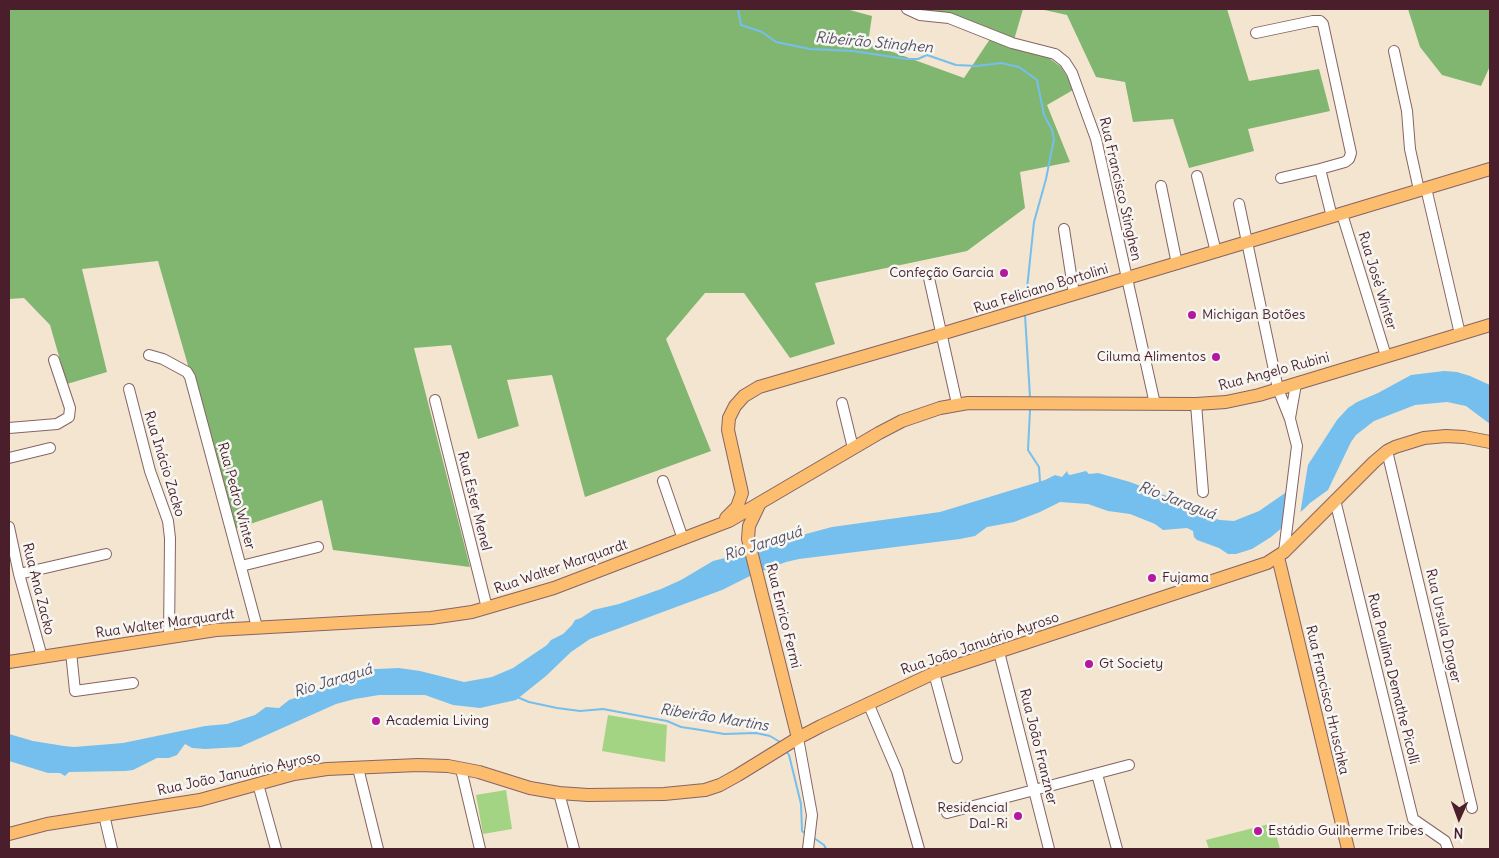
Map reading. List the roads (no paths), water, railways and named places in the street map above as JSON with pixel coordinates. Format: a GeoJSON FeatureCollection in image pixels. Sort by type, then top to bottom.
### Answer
{"type":"FeatureCollection","features":[{"type":"Feature","properties":{"kind":"main road","name":"Rua Feliciano Bortolini"},"geometry":{"type":"LineString","coordinates":[[742,493],[728,430],[729,418],[735,406],[744,396],[759,387],[1177,264],[1490,169]]}},
{"type":"Feature","properties":{"kind":"main road","name":"Rua Angelo Rubini"},"geometry":{"type":"LineString","coordinates":[[1030,404],[1196,404],[1226,402],[1296,384],[1490,325]]}},
{"type":"Feature","properties":{"kind":"main road","name":"Rua Walter Marquardt"},"geometry":{"type":"LineString","coordinates":[[9,662],[216,630],[431,618],[487,608],[554,588],[736,518],[853,448],[902,422],[957,404],[1030,404]]}},
{"type":"Feature","properties":{"kind":"main road","name":"Rua João Januário Ayroso"},"geometry":{"type":"LineString","coordinates":[[9,834],[47,824],[200,800],[312,771],[358,768],[418,765],[461,769],[530,788],[595,796],[664,794],[705,790],[720,785],[788,744],[868,703],[934,674],[1254,568],[1281,554],[1387,451],[1406,443],[1435,437],[1455,436],[1490,442]]}},
{"type":"Feature","properties":{"kind":"main road"},"geometry":{"type":"LineString","coordinates":[[714,527],[735,510],[742,493],[749,500],[760,503]]}},
{"type":"Feature","properties":{"kind":"main road","name":"Rua Enrico Fermi"},"geometry":{"type":"LineString","coordinates":[[760,503],[751,520],[748,541],[757,576],[788,744]]}},
{"type":"Feature","properties":{"kind":"main road","name":"Rua Francisco Hruschka"},"geometry":{"type":"LineString","coordinates":[[1281,554],[1348,849]]}},
{"type":"Feature","properties":{"kind":"street","name":"Rua Francisco Stinghen"},"geometry":{"type":"LineString","coordinates":[[907,9],[920,15],[949,18],[1012,43],[1055,54],[1065,62],[1072,73],[1096,139],[1154,404]]}},
{"type":"Feature","properties":{"kind":"street"},"geometry":{"type":"LineString","coordinates":[[1256,33],[1313,21],[1320,21],[1323,24],[1352,153],[1345,162],[1281,178]]}},
{"type":"Feature","properties":{"kind":"street"},"geometry":{"type":"LineString","coordinates":[[1394,51],[1407,111],[1410,148],[1460,334]]}},
{"type":"Feature","properties":{"kind":"street","name":"Rua José Winter"},"geometry":{"type":"LineString","coordinates":[[1320,169],[1386,356]]}},
{"type":"Feature","properties":{"kind":"street"},"geometry":{"type":"LineString","coordinates":[[1197,176],[1216,252]]}},
{"type":"Feature","properties":{"kind":"street"},"geometry":{"type":"LineString","coordinates":[[1161,186],[1177,264]]}},
{"type":"Feature","properties":{"kind":"street"},"geometry":{"type":"LineString","coordinates":[[1239,204],[1278,389],[1296,439],[1297,453],[1286,536],[1281,554]]}},
{"type":"Feature","properties":{"kind":"street"},"geometry":{"type":"LineString","coordinates":[[1064,229],[1074,294]]}},
{"type":"Feature","properties":{"kind":"street"},"geometry":{"type":"LineString","coordinates":[[929,278],[957,404]]}},
{"type":"Feature","properties":{"kind":"street","name":"Rua Pedro Winter"},"geometry":{"type":"LineString","coordinates":[[149,354],[187,372],[190,377],[257,627]]}},
{"type":"Feature","properties":{"kind":"street"},"geometry":{"type":"LineString","coordinates":[[9,428],[56,424],[69,416],[70,408],[54,360]]}},
{"type":"Feature","properties":{"kind":"street"},"geometry":{"type":"LineString","coordinates":[[1290,420],[1296,384]]}},
{"type":"Feature","properties":{"kind":"street","name":"Rua Inácio Zacko"},"geometry":{"type":"LineString","coordinates":[[129,389],[150,471],[168,521],[170,538],[169,638]]}},
{"type":"Feature","properties":{"kind":"street","name":"Rua Ester Menel"},"geometry":{"type":"LineString","coordinates":[[435,400],[487,608]]}},
{"type":"Feature","properties":{"kind":"street"},"geometry":{"type":"LineString","coordinates":[[842,403],[853,448]]}},
{"type":"Feature","properties":{"kind":"street"},"geometry":{"type":"LineString","coordinates":[[1196,404],[1203,492]]}},
{"type":"Feature","properties":{"kind":"street"},"geometry":{"type":"LineString","coordinates":[[9,458],[50,448]]}},
{"type":"Feature","properties":{"kind":"street","name":"Rua Ursula Drager"},"geometry":{"type":"LineString","coordinates":[[1387,451],[1472,808]]}},
{"type":"Feature","properties":{"kind":"street"},"geometry":{"type":"LineString","coordinates":[[664,481],[683,539]]}},
{"type":"Feature","properties":{"kind":"street","name":"Rua Paulina Demathe Picolli"},"geometry":{"type":"LineString","coordinates":[[1335,500],[1413,819],[1445,841],[1448,849]]}},
{"type":"Feature","properties":{"kind":"street","name":"Rua Ana Zacko"},"geometry":{"type":"LineString","coordinates":[[9,527],[19,574],[42,656]]}},
{"type":"Feature","properties":{"kind":"street"},"geometry":{"type":"LineString","coordinates":[[241,566],[318,547]]}},
{"type":"Feature","properties":{"kind":"street"},"geometry":{"type":"LineString","coordinates":[[19,574],[106,554]]}},
{"type":"Feature","properties":{"kind":"street"},"geometry":{"type":"LineString","coordinates":[[71,652],[75,692],[134,683]]}},
{"type":"Feature","properties":{"kind":"street","name":"Rua João Franzner"},"geometry":{"type":"LineString","coordinates":[[999,652],[1049,849]]}},
{"type":"Feature","properties":{"kind":"street"},"geometry":{"type":"LineString","coordinates":[[934,674],[957,758]]}},
{"type":"Feature","properties":{"kind":"street"},"geometry":{"type":"LineString","coordinates":[[868,703],[897,771],[919,849]]}},
{"type":"Feature","properties":{"kind":"street"},"geometry":{"type":"LineString","coordinates":[[788,744],[811,806],[811,832],[808,846]]}},
{"type":"Feature","properties":{"kind":"street"},"geometry":{"type":"LineString","coordinates":[[947,813],[1129,765]]}},
{"type":"Feature","properties":{"kind":"street"},"geometry":{"type":"LineString","coordinates":[[358,768],[378,849]]}},
{"type":"Feature","properties":{"kind":"street"},"geometry":{"type":"LineString","coordinates":[[461,769],[480,849]]}},
{"type":"Feature","properties":{"kind":"street"},"geometry":{"type":"LineString","coordinates":[[1098,774],[1117,849]]}},
{"type":"Feature","properties":{"kind":"street"},"geometry":{"type":"LineString","coordinates":[[258,784],[276,849]]}},
{"type":"Feature","properties":{"kind":"street"},"geometry":{"type":"LineString","coordinates":[[560,793],[574,849]]}},
{"type":"Feature","properties":{"kind":"street"},"geometry":{"type":"LineString","coordinates":[[104,815],[112,849]]}},
{"type":"Feature","properties":{"kind":"water","name":"Rio Jaraguá"},"geometry":{"type":"Polygon","coordinates":[[[1444,371],[1457,372],[1490,385],[1490,424],[1466,406],[1447,402],[1415,405],[1374,421],[1356,435],[1351,442],[1328,490],[1271,537],[1252,549],[1236,554],[1228,554],[1219,548],[1197,540],[1194,537],[1193,531],[1187,528],[1163,530],[1155,524],[1130,514],[1108,511],[1088,504],[1060,502],[1014,522],[987,527],[975,536],[786,562],[754,574],[722,590],[590,639],[571,652],[546,676],[516,700],[480,708],[453,705],[425,695],[379,695],[355,699],[336,704],[240,747],[205,749],[192,748],[185,744],[177,755],[169,758],[157,758],[133,770],[125,771],[69,772],[65,776],[60,773],[48,773],[9,761],[9,734],[33,741],[74,747],[123,743],[205,726],[227,724],[255,715],[266,707],[279,708],[289,700],[315,691],[355,670],[399,668],[464,682],[492,677],[513,668],[547,645],[551,640],[563,634],[575,620],[593,610],[619,604],[661,589],[681,580],[713,561],[725,558],[743,548],[765,545],[832,527],[940,512],[1045,480],[1055,475],[1062,477],[1067,471],[1070,475],[1086,471],[1089,474],[1098,473],[1130,482],[1188,504],[1208,517],[1234,521],[1259,511],[1288,491],[1304,471],[1337,420],[1348,408],[1411,375],[1444,371]]]}},
{"type":"Feature","properties":{"kind":"waterway","name":"Ribeirão Stinghen"},"geometry":{"type":"LineString","coordinates":[[738,9],[741,25],[762,32],[776,42],[810,49],[853,51],[906,59],[918,59],[927,55],[956,65],[977,66],[1001,63],[1019,67],[1037,80],[1044,115],[1052,130],[1054,139],[1046,179],[1034,222],[1026,298]]}},
{"type":"Feature","properties":{"kind":"waterway","name":"Ribeirão Stinghen"},"geometry":{"type":"LineString","coordinates":[[1025,315],[1030,397]]}},
{"type":"Feature","properties":{"kind":"waterway","name":"Ribeirão Stinghen"},"geometry":{"type":"LineString","coordinates":[[1030,410],[1028,450],[1039,467],[1040,482]]}},
{"type":"Feature","properties":{"kind":"waterway","name":"Ribeirão Martins"},"geometry":{"type":"LineString","coordinates":[[517,697],[529,702],[557,708],[580,711],[603,709],[667,721],[681,727],[724,734],[756,733],[770,736],[780,742]]}},
{"type":"Feature","properties":{"kind":"waterway","name":"Ribeirão Martins"},"geometry":{"type":"LineString","coordinates":[[785,750],[789,755],[801,804],[802,831],[807,835]]}},
{"type":"Feature","properties":{"kind":"waterway","name":"Ribeirão Martins"},"geometry":{"type":"LineString","coordinates":[[814,838],[824,845],[826,849]]}},
{"type":"Feature","properties":{"kind":"place","name":"Confeção Garcia"},"geometry":{"type":"Point","coordinates":[1004,273]}},
{"type":"Feature","properties":{"kind":"place","name":"Michigan Botões"},"geometry":{"type":"Point","coordinates":[1192,315]}},
{"type":"Feature","properties":{"kind":"place","name":"Ciluma Alimentos"},"geometry":{"type":"Point","coordinates":[1216,357]}},
{"type":"Feature","properties":{"kind":"place","name":"Fujama"},"geometry":{"type":"Point","coordinates":[1152,578]}},
{"type":"Feature","properties":{"kind":"place","name":"Gt Society"},"geometry":{"type":"Point","coordinates":[1089,664]}},
{"type":"Feature","properties":{"kind":"place","name":"Academia Living"},"geometry":{"type":"Point","coordinates":[376,721]}},
{"type":"Feature","properties":{"kind":"place","name":"Residencial Dal-Ri"},"geometry":{"type":"Point","coordinates":[1018,816]}},
{"type":"Feature","properties":{"kind":"place","name":"Estádio Guilherme Tribes"},"geometry":{"type":"Point","coordinates":[1258,831]}}]}
